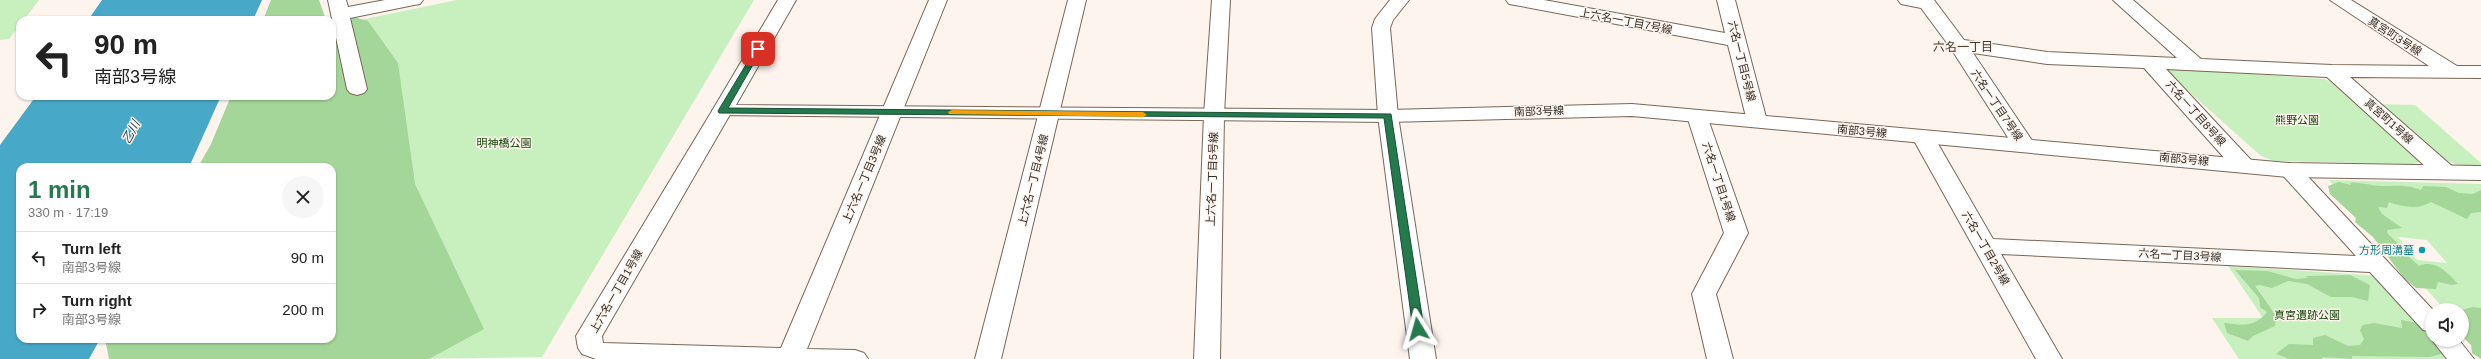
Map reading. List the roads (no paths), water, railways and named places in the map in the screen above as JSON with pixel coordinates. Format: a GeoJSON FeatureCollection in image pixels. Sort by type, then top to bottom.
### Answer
{"type":"FeatureCollection","features":[{"type":"Feature","properties":{"kind":"street"},"geometry":{"type":"LineString","coordinates":[[357,90],[339,7],[414,0]]}},
{"type":"Feature","properties":{"kind":"street"},"geometry":{"type":"LineString","coordinates":[[722,111],[787,0]]}},
{"type":"Feature","properties":{"kind":"street","name":"上六名一丁目3号線"},"geometry":{"type":"LineString","coordinates":[[790,358],[938,0]]}},
{"type":"Feature","properties":{"kind":"street","name":"上六名一丁目4号線"},"geometry":{"type":"LineString","coordinates":[[988,359],[1077,0]]}},
{"type":"Feature","properties":{"kind":"street","name":"上六名一丁目5号線"},"geometry":{"type":"LineString","coordinates":[[1207,359],[1214,115],[1221,0]]}},
{"type":"Feature","properties":{"kind":"street"},"geometry":{"type":"LineString","coordinates":[[1400,0],[1384,19],[1381,28],[1388,116],[1423,359]]}},
{"type":"Feature","properties":{"kind":"street","name":"上六名一丁目7号線"},"geometry":{"type":"LineString","coordinates":[[1515,0],[1736,41]]}},
{"type":"Feature","properties":{"kind":"street","name":"六名一丁目5号線"},"geometry":{"type":"LineString","coordinates":[[1726,0],[1757,121]]}},
{"type":"Feature","properties":{"kind":"street"},"geometry":{"type":"LineString","coordinates":[[1906,0],[1928,1]]}},
{"type":"Feature","properties":{"kind":"street"},"geometry":{"type":"LineString","coordinates":[[2122,0],[2196,65]]}},
{"type":"Feature","properties":{"kind":"street","name":"真宮町3号線"},"geometry":{"type":"LineString","coordinates":[[2340,0],[2451,71]]}},
{"type":"Feature","properties":{"kind":"street","name":"六名一丁目7号線"},"geometry":{"type":"LineString","coordinates":[[1928,1],[2024,145]]}},
{"type":"Feature","properties":{"kind":"street"},"geometry":{"type":"LineString","coordinates":[[1958,45],[2047,58],[2332,71],[2481,72]]}},
{"type":"Feature","properties":{"kind":"street","name":"六名一丁目8号線"},"geometry":{"type":"LineString","coordinates":[[2149,62],[2243,165]]}},
{"type":"Feature","properties":{"kind":"street","name":"真宮町1号線"},"geometry":{"type":"LineString","coordinates":[[2332,71],[2446,172]]}},
{"type":"Feature","properties":{"kind":"street","name":"南部3号線"},"geometry":{"type":"LineString","coordinates":[[722,111],[892,111],[1049,114],[1388,116],[1632,110],[2289,170],[2481,173]]}},
{"type":"Feature","properties":{"kind":"street","name":"上六名一丁目1号線"},"geometry":{"type":"LineString","coordinates":[[722,111],[590,336],[590,348],[606,352],[855,359]]}},
{"type":"Feature","properties":{"kind":"street","name":"六名一丁目1号線"},"geometry":{"type":"LineString","coordinates":[[1697,116],[1736,233],[1704,294],[1720,359]]}},
{"type":"Feature","properties":{"kind":"street","name":"六名一丁目2号線"},"geometry":{"type":"LineString","coordinates":[[1923,137],[2049,359]]}},
{"type":"Feature","properties":{"kind":"street"},"geometry":{"type":"LineString","coordinates":[[2289,170],[2425,317]]}},
{"type":"Feature","properties":{"kind":"street","name":"六名一丁目3号線"},"geometry":{"type":"LineString","coordinates":[[1985,246],[2376,265]]}},
{"type":"Feature","properties":{"kind":"street"},"geometry":{"type":"LineString","coordinates":[[2451,347],[2461,359]]}},
{"type":"Feature","properties":{"kind":"water"},"geometry":{"type":"Polygon","coordinates":[[[102,0],[262,0],[255,16],[91,16],[102,0]]]}},
{"type":"Feature","properties":{"kind":"water","name":"乙川"},"geometry":{"type":"Polygon","coordinates":[[[33,100],[219,100],[191,163],[16,163],[16,343],[98,343],[89,359],[0,359],[0,145],[33,100]]]}},
{"type":"Feature","properties":{"kind":"place","name":"方形周溝墓"},"geometry":{"type":"Point","coordinates":[2422,250]}},
{"type":"Feature","properties":{"kind":"district","name":"六名一丁目"},"geometry":{"type":"Point","coordinates":[1963,47]}},
{"type":"Feature","properties":{"kind":"park label","name":"熊野公園"},"geometry":{"type":"Point","coordinates":[2297,120]}},
{"type":"Feature","properties":{"kind":"park label","name":"明神橋公園"},"geometry":{"type":"Point","coordinates":[504,143]}},
{"type":"Feature","properties":{"kind":"park label","name":"真宮遺跡公園"},"geometry":{"type":"Point","coordinates":[2307,315]}}]}
